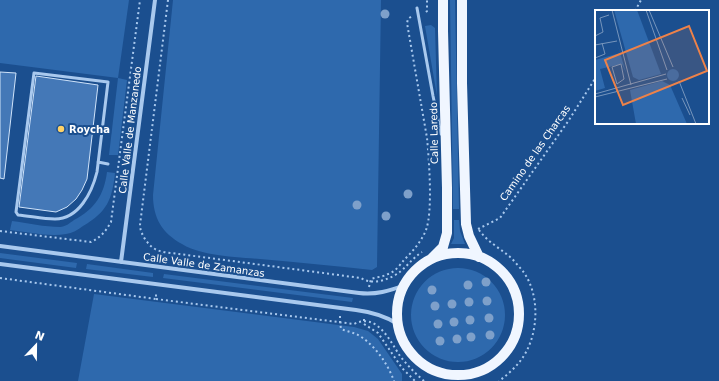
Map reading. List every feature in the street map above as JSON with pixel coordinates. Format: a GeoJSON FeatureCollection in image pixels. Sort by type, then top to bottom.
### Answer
{"type":"FeatureCollection","features":[{"type":"Feature","properties":{"kind":"main road","name":"Calle Laredo"},"geometry":{"type":"LineString","coordinates":[[430,260],[443,247],[447,233],[443,0]]}},
{"type":"Feature","properties":{"kind":"main road"},"geometry":{"type":"LineString","coordinates":[[462,0],[462,83],[466,224],[469,236],[479,256]]}},
{"type":"Feature","properties":{"kind":"main road"},"geometry":{"type":"LineString","coordinates":[[462,254],[479,256],[492,264],[505,275],[514,289],[518,305],[519,321],[515,337],[506,351],[495,363],[480,371],[467,374],[438,372],[424,364],[412,354],[403,340],[398,324],[397,311],[404,285],[416,271],[430,260],[445,255],[462,254]]}},
{"type":"Feature","properties":{"kind":"main road"},"geometry":{"type":"LineString","coordinates":[[476,381],[480,371]]}},
{"type":"Feature","properties":{"kind":"main road"},"geometry":{"type":"LineString","coordinates":[[438,372],[444,381]]}},
{"type":"Feature","properties":{"kind":"street","name":"Calle Valle de Manzanedo"},"geometry":{"type":"LineString","coordinates":[[121,262],[156,0]]}},
{"type":"Feature","properties":{"kind":"street","name":"Calle Valle de Zamanzas"},"geometry":{"type":"LineString","coordinates":[[0,246],[368,294],[389,291],[404,285]]}},
{"type":"Feature","properties":{"kind":"street"},"geometry":{"type":"LineString","coordinates":[[0,264],[365,311],[387,318],[398,324]]}},
{"type":"Feature","properties":{"kind":"lane"},"geometry":{"type":"LineString","coordinates":[[417,8],[446,159]]}},
{"type":"Feature","properties":{"kind":"lane"},"geometry":{"type":"LineString","coordinates":[[34,73],[108,82],[98,162],[94,183],[88,198],[67,216],[56,219],[18,214],[16,212],[34,73]]}},
{"type":"Feature","properties":{"kind":"lane"},"geometry":{"type":"LineString","coordinates":[[98,162],[108,164]]}},
{"type":"Feature","properties":{"kind":"path"},"geometry":{"type":"LineString","coordinates":[[168,0],[140,229],[142,234],[154,248],[162,252],[361,278],[369,282],[390,278],[401,271],[413,257],[426,248]]}},
{"type":"Feature","properties":{"kind":"path"},"geometry":{"type":"LineString","coordinates":[[368,294],[370,279],[389,274],[394,271],[419,243],[426,230],[428,221],[429,178],[427,138],[407,23],[411,16],[427,11],[427,0]]}},
{"type":"Feature","properties":{"kind":"path"},"geometry":{"type":"LineString","coordinates":[[636,10],[642,0]]}},
{"type":"Feature","properties":{"kind":"path","name":"Camino de las Charcas"},"geometry":{"type":"LineString","coordinates":[[499,381],[512,371],[522,359],[535,324],[535,307],[531,286],[523,272],[510,257],[495,246],[478,229],[500,218],[569,120],[595,79]]}},
{"type":"Feature","properties":{"kind":"path"},"geometry":{"type":"LineString","coordinates":[[156,298],[354,324],[364,321],[370,322],[378,326],[385,333],[409,367],[424,381]]}},
{"type":"Feature","properties":{"kind":"path"},"geometry":{"type":"LineString","coordinates":[[365,311],[365,325],[378,333],[402,368],[415,381]]}},
{"type":"Feature","properties":{"kind":"path"},"geometry":{"type":"LineString","coordinates":[[340,322],[341,329],[363,338],[370,345],[385,362],[394,381]]}},
{"type":"Feature","properties":{"kind":"shaded area"},"geometry":{"type":"Polygon","coordinates":[[[0,0],[129,0],[118,78],[0,63],[0,0]]]}},
{"type":"Feature","properties":{"kind":"shaded area"},"geometry":{"type":"Polygon","coordinates":[[[173,0],[381,0],[377,267],[372,270],[230,257],[190,248],[175,240],[164,230],[157,218],[153,203],[153,195],[173,0]]]}},
{"type":"Feature","properties":{"kind":"shaded area"},"geometry":{"type":"Polygon","coordinates":[[[450,0],[455,0],[459,209],[453,209],[450,0]]]}},
{"type":"Feature","properties":{"kind":"shaded area"},"geometry":{"type":"Polygon","coordinates":[[[431,25],[435,28],[437,96],[425,26],[431,25]]]}},
{"type":"Feature","properties":{"kind":"shaded area"},"geometry":{"type":"Polygon","coordinates":[[[118,78],[127,80],[118,155],[109,155],[118,78]]]}},
{"type":"Feature","properties":{"kind":"shaded area"},"geometry":{"type":"Polygon","coordinates":[[[107,172],[115,173],[110,198],[98,216],[79,229],[68,234],[59,235],[10,230],[12,221],[54,227],[62,227],[67,225],[93,206],[104,188],[107,172]]]}},
{"type":"Feature","properties":{"kind":"shaded area"},"geometry":{"type":"Polygon","coordinates":[[[454,220],[459,220],[460,231],[465,244],[451,244],[454,238],[454,220]]]}},
{"type":"Feature","properties":{"kind":"shaded area"},"geometry":{"type":"Polygon","coordinates":[[[0,253],[77,263],[76,268],[0,258],[0,253]]]}},
{"type":"Feature","properties":{"kind":"shaded area"},"geometry":{"type":"Polygon","coordinates":[[[87,264],[153,273],[153,277],[86,269],[87,264]]]}},
{"type":"Feature","properties":{"kind":"shaded area"},"geometry":{"type":"Polygon","coordinates":[[[458,268],[476,271],[492,281],[502,297],[505,315],[502,333],[492,349],[476,359],[458,362],[440,359],[424,349],[414,333],[411,315],[414,297],[424,281],[440,271],[458,268]]]}},
{"type":"Feature","properties":{"kind":"shaded area"},"geometry":{"type":"Polygon","coordinates":[[[164,274],[353,298],[352,302],[163,278],[164,274]]]}},
{"type":"Feature","properties":{"kind":"shaded area"},"geometry":{"type":"Polygon","coordinates":[[[94,294],[354,327],[368,331],[378,339],[402,374],[402,381],[78,381],[94,294]]]}},
{"type":"Feature","properties":{"kind":"building"},"geometry":{"type":"Polygon","coordinates":[[[0,72],[16,73],[4,179],[0,178],[0,72]]]}},
{"type":"Feature","properties":{"kind":"building","name":"Roycha"},"geometry":{"type":"Polygon","coordinates":[[[36,76],[98,85],[87,179],[76,199],[67,207],[56,212],[19,207],[36,76]]]}},
{"type":"Feature","properties":{"kind":"place","name":"Roycha"},"geometry":{"type":"Point","coordinates":[61,129]}}]}
